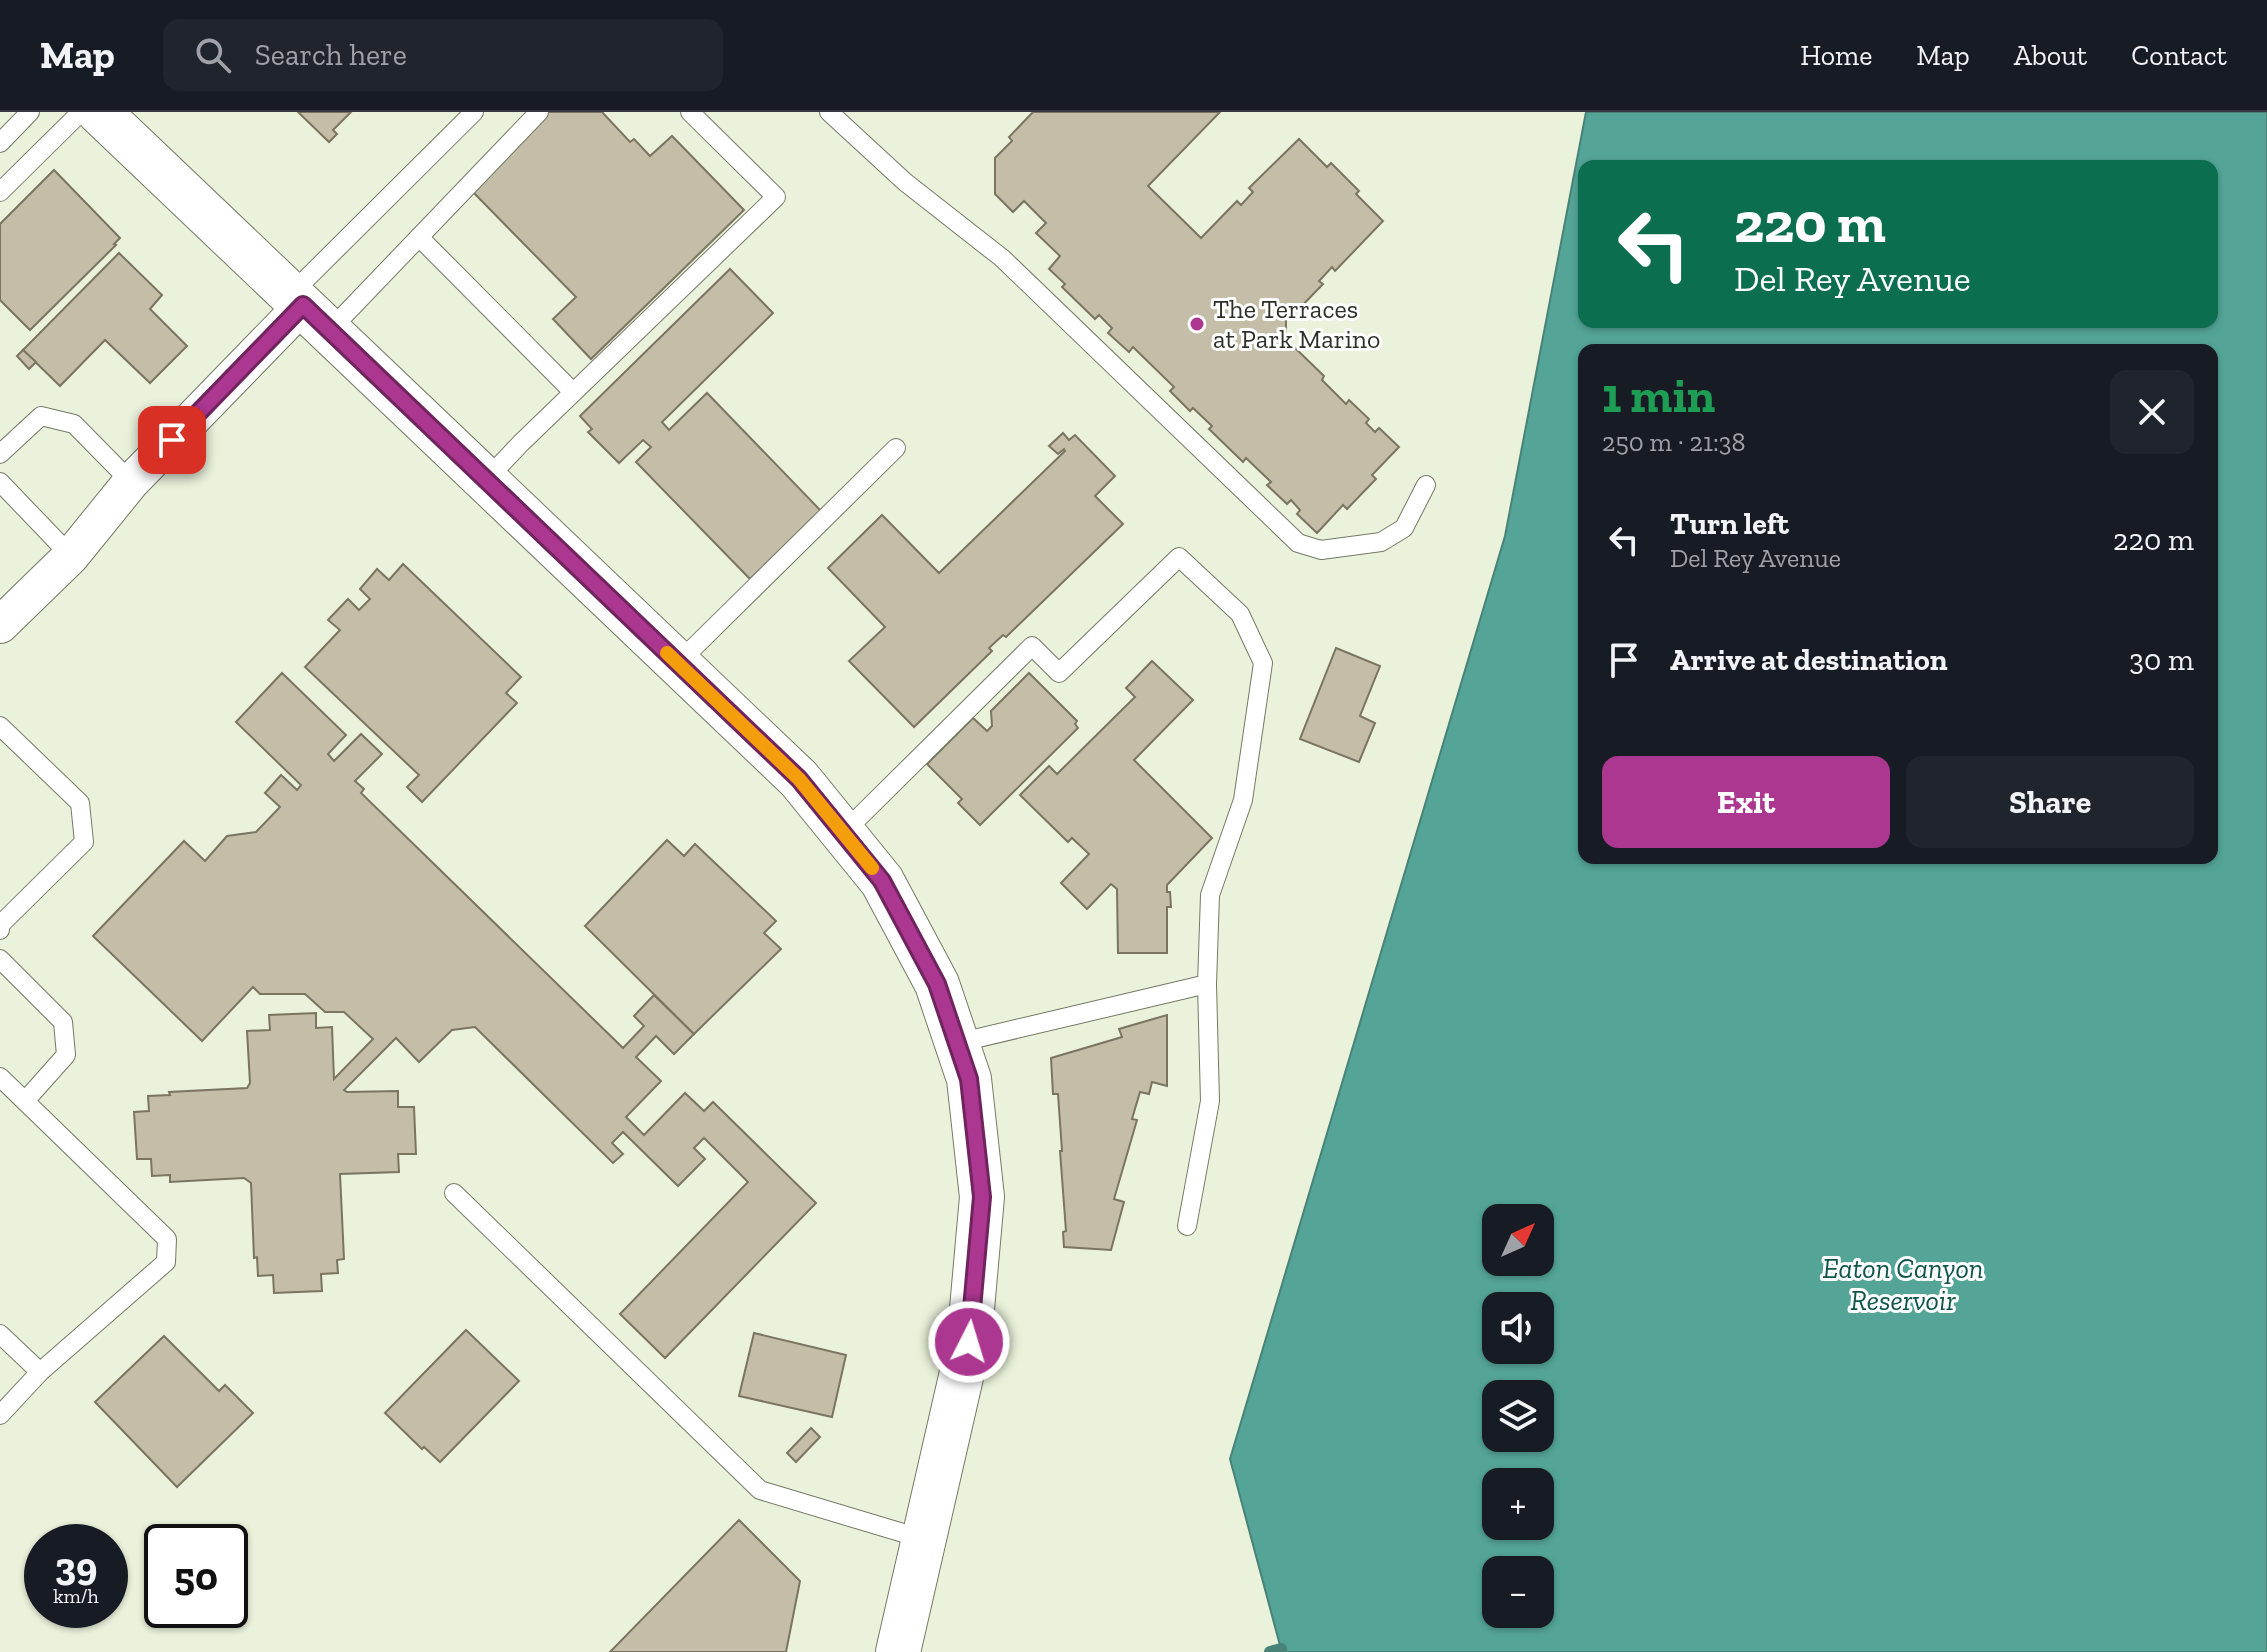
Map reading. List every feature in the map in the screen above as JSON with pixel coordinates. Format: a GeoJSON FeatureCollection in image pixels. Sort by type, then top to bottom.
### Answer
{"type":"FeatureCollection","features":[{"type":"Feature","properties":{"kind":"main road"},"geometry":{"type":"LineString","coordinates":[[99,112],[799,779],[882,881],[937,984],[969,1079],[982,1197],[969,1342],[898,1652]]}},
{"type":"Feature","properties":{"kind":"street"},"geometry":{"type":"LineString","coordinates":[[0,625],[71,556],[131,482],[307,310]]}},
{"type":"Feature","properties":{"kind":"lane"},"geometry":{"type":"LineString","coordinates":[[0,143],[30,112]]}},
{"type":"Feature","properties":{"kind":"lane"},"geometry":{"type":"LineString","coordinates":[[0,192],[81,112]]}},
{"type":"Feature","properties":{"kind":"lane"},"geometry":{"type":"LineString","coordinates":[[307,310],[474,112]]}},
{"type":"Feature","properties":{"kind":"lane"},"geometry":{"type":"LineString","coordinates":[[307,310],[419,237],[539,112]]}},
{"type":"Feature","properties":{"kind":"lane"},"geometry":{"type":"LineString","coordinates":[[486,480],[776,197],[690,112]]}},
{"type":"Feature","properties":{"kind":"lane"},"geometry":{"type":"LineString","coordinates":[[829,112],[905,182],[1002,258],[1298,543],[1321,550],[1381,542],[1404,528],[1426,485]]}},
{"type":"Feature","properties":{"kind":"lane"},"geometry":{"type":"LineString","coordinates":[[419,237],[573,392]]}},
{"type":"Feature","properties":{"kind":"lane"},"geometry":{"type":"LineString","coordinates":[[0,454],[41,416],[74,424],[131,482]]}},
{"type":"Feature","properties":{"kind":"lane"},"geometry":{"type":"LineString","coordinates":[[678,663],[896,448]]}},
{"type":"Feature","properties":{"kind":"lane"},"geometry":{"type":"LineString","coordinates":[[0,482],[71,556]]}},
{"type":"Feature","properties":{"kind":"lane"},"geometry":{"type":"LineString","coordinates":[[843,833],[1032,646],[1059,673],[1179,557],[1240,614],[1263,663],[1243,800],[1210,895],[1207,984],[1210,1101],[1187,1226]]}},
{"type":"Feature","properties":{"kind":"lane"},"geometry":{"type":"LineString","coordinates":[[0,726],[80,803],[84,842],[0,925],[0,930]]}},
{"type":"Feature","properties":{"kind":"lane"},"geometry":{"type":"LineString","coordinates":[[0,959],[63,1022],[66,1055],[25,1101]]}},
{"type":"Feature","properties":{"kind":"lane"},"geometry":{"type":"LineString","coordinates":[[957,1043],[1207,984]]}},
{"type":"Feature","properties":{"kind":"lane"},"geometry":{"type":"LineString","coordinates":[[0,1077],[167,1239],[166,1262],[40,1372],[0,1415]]}},
{"type":"Feature","properties":{"kind":"lane"},"geometry":{"type":"LineString","coordinates":[[454,1193],[760,1490],[923,1539]]}},
{"type":"Feature","properties":{"kind":"lane"},"geometry":{"type":"LineString","coordinates":[[0,1334],[40,1372]]}},
{"type":"Feature","properties":{"kind":"water","name":"Eaton Canyon Reservoir"},"geometry":{"type":"Polygon","coordinates":[[[1586,112],[2267,112],[2267,1652],[1284,1652],[1230,1459],[1505,536],[1586,112]]]}},
{"type":"Feature","properties":{"kind":"building"},"geometry":{"type":"Polygon","coordinates":[[[298,112],[351,112],[333,130],[337,134],[329,142],[298,112]]]}},
{"type":"Feature","properties":{"kind":"building"},"geometry":{"type":"Polygon","coordinates":[[[547,112],[602,112],[630,142],[634,139],[650,156],[672,136],[744,210],[591,359],[553,319],[576,297],[469,188],[547,112]]]}},
{"type":"Feature","properties":{"kind":"building","name":"The Terraces at Park Marino"},"geometry":{"type":"Polygon","coordinates":[[[1033,112],[1220,112],[1148,186],[1201,238],[1237,201],[1241,205],[1253,192],[1249,188],[1299,139],[1327,167],[1331,163],[1383,221],[1335,271],[1332,267],[1319,281],[1323,284],[1291,317],[1286,315],[1286,346],[1288,348],[1291,344],[1324,376],[1322,380],[1346,404],[1349,400],[1369,419],[1366,423],[1375,432],[1379,428],[1399,447],[1372,475],[1376,479],[1347,509],[1343,505],[1317,533],[1297,514],[1300,510],[1291,500],[1287,504],[1267,485],[1271,482],[1246,458],[1243,462],[1209,429],[1212,426],[1193,408],[1190,411],[1170,391],[1174,387],[1133,347],[1129,352],[1108,333],[1112,328],[1099,315],[1095,319],[1062,287],[1065,284],[1049,269],[1060,256],[1036,233],[1046,223],[1024,201],[1013,212],[995,194],[995,158],[1012,141],[1009,137],[1033,112]]]}},
{"type":"Feature","properties":{"kind":"building"},"geometry":{"type":"Polygon","coordinates":[[[54,170],[120,238],[30,330],[0,300],[0,224],[54,170]]]}},
{"type":"Feature","properties":{"kind":"building"},"geometry":{"type":"Polygon","coordinates":[[[119,253],[162,295],[150,309],[187,346],[150,383],[105,340],[60,386],[23,350],[119,253]]]}},
{"type":"Feature","properties":{"kind":"building"},"geometry":{"type":"Polygon","coordinates":[[[730,269],[773,313],[662,422],[669,430],[707,393],[821,511],[750,579],[636,462],[651,447],[643,440],[619,463],[588,432],[592,429],[580,416],[730,269]]]}},
{"type":"Feature","properties":{"kind":"building"},"geometry":{"type":"Polygon","coordinates":[[[23,350],[36,362],[29,369],[17,356],[23,350]]]}},
{"type":"Feature","properties":{"kind":"building"},"geometry":{"type":"Polygon","coordinates":[[[1063,433],[1069,440],[1075,435],[1115,476],[1095,496],[1123,524],[1006,637],[1003,635],[989,648],[992,651],[914,727],[849,661],[885,627],[828,568],[882,515],[939,573],[1065,451],[1058,454],[1049,446],[1063,433]]]}},
{"type":"Feature","properties":{"kind":"building"},"geometry":{"type":"Polygon","coordinates":[[[403,564],[521,677],[506,693],[517,703],[422,802],[407,787],[419,775],[305,667],[340,630],[328,620],[348,599],[359,610],[370,599],[360,589],[377,569],[389,580],[403,564]]]}},
{"type":"Feature","properties":{"kind":"building"},"geometry":{"type":"Polygon","coordinates":[[[1336,648],[1380,666],[1360,716],[1375,723],[1359,762],[1300,739],[1336,648]]]}},
{"type":"Feature","properties":{"kind":"building"},"geometry":{"type":"Polygon","coordinates":[[[1152,661],[1193,700],[1134,760],[1212,838],[1167,885],[1171,907],[1167,907],[1167,953],[1118,953],[1117,889],[1111,884],[1087,909],[1061,883],[1089,854],[1072,838],[1068,842],[1020,795],[1049,766],[1057,774],[1135,697],[1126,688],[1152,661]]]}},
{"type":"Feature","properties":{"kind":"building"},"geometry":{"type":"Polygon","coordinates":[[[282,673],[346,735],[328,754],[334,761],[361,734],[382,754],[355,781],[364,789],[361,793],[623,1048],[644,1026],[634,1016],[654,995],[694,1034],[674,1054],[656,1036],[636,1057],[661,1081],[626,1117],[644,1135],[685,1093],[704,1111],[713,1102],[816,1203],[665,1358],[620,1314],[748,1182],[704,1138],[694,1148],[705,1159],[678,1186],[623,1132],[612,1143],[623,1154],[613,1163],[475,1027],[452,1030],[419,1062],[396,1038],[344,1090],[398,1091],[398,1107],[414,1107],[416,1154],[398,1154],[399,1172],[340,1174],[344,1259],[337,1260],[338,1273],[321,1274],[322,1291],[274,1293],[273,1275],[258,1276],[257,1257],[254,1258],[251,1183],[244,1178],[170,1182],[170,1175],[152,1176],[151,1159],[137,1159],[134,1112],[149,1111],[148,1096],[247,1088],[250,1083],[247,1031],[270,1030],[269,1015],[316,1013],[316,1028],[332,1027],[334,1079],[373,1039],[344,1012],[325,1012],[305,994],[260,994],[253,987],[202,1041],[93,936],[184,841],[205,861],[227,836],[256,832],[280,807],[265,793],[281,775],[297,790],[301,785],[236,722],[282,673]]]}},
{"type":"Feature","properties":{"kind":"building"},"geometry":{"type":"Polygon","coordinates":[[[1029,673],[1077,721],[1075,724],[1078,728],[980,825],[958,803],[962,799],[927,764],[973,718],[987,731],[992,726],[991,711],[1029,673]]]}},
{"type":"Feature","properties":{"kind":"building"},"geometry":{"type":"Polygon","coordinates":[[[667,840],[684,856],[695,844],[776,921],[764,933],[781,949],[694,1034],[585,926],[667,840]]]}},
{"type":"Feature","properties":{"kind":"building"},"geometry":{"type":"Polygon","coordinates":[[[1167,1015],[1167,1086],[1152,1082],[1149,1094],[1140,1092],[1132,1119],[1137,1120],[1114,1199],[1124,1202],[1111,1250],[1064,1247],[1062,1151],[1058,1094],[1053,1094],[1051,1058],[1122,1037],[1119,1029],[1167,1015]]]}},
{"type":"Feature","properties":{"kind":"building"},"geometry":{"type":"Polygon","coordinates":[[[466,1330],[519,1381],[440,1462],[385,1413],[466,1330]]]}},
{"type":"Feature","properties":{"kind":"building"},"geometry":{"type":"Polygon","coordinates":[[[754,1333],[846,1355],[832,1417],[739,1396],[754,1333]]]}},
{"type":"Feature","properties":{"kind":"building"},"geometry":{"type":"Polygon","coordinates":[[[164,1336],[219,1391],[225,1385],[253,1413],[177,1487],[95,1402],[164,1336]]]}},
{"type":"Feature","properties":{"kind":"building"},"geometry":{"type":"Polygon","coordinates":[[[811,1428],[820,1437],[796,1462],[787,1453],[811,1428]]]}},
{"type":"Feature","properties":{"kind":"building"},"geometry":{"type":"Polygon","coordinates":[[[739,1520],[800,1581],[786,1652],[610,1652],[739,1520]]]}},
{"type":"Feature","properties":{"kind":"waterway"},"geometry":{"type":"LineString","coordinates":[[1270,1652],[1281,1649]]}},
{"type":"Feature","properties":{"kind":"slow traffic"},"geometry":{"type":"LineString","coordinates":[[667,653],[799,779],[872,868]]}},
{"type":"Feature","properties":{"kind":"place","name":"The Terraces at Park Marino"},"geometry":{"type":"Point","coordinates":[1197,324]}},
{"type":"Feature","properties":{"kind":"route"},"geometry":{"type":"LineString","coordinates":[[172,440],[303,305],[799,779],[882,881],[937,984],[969,1079],[982,1197],[969,1342]]}}]}
